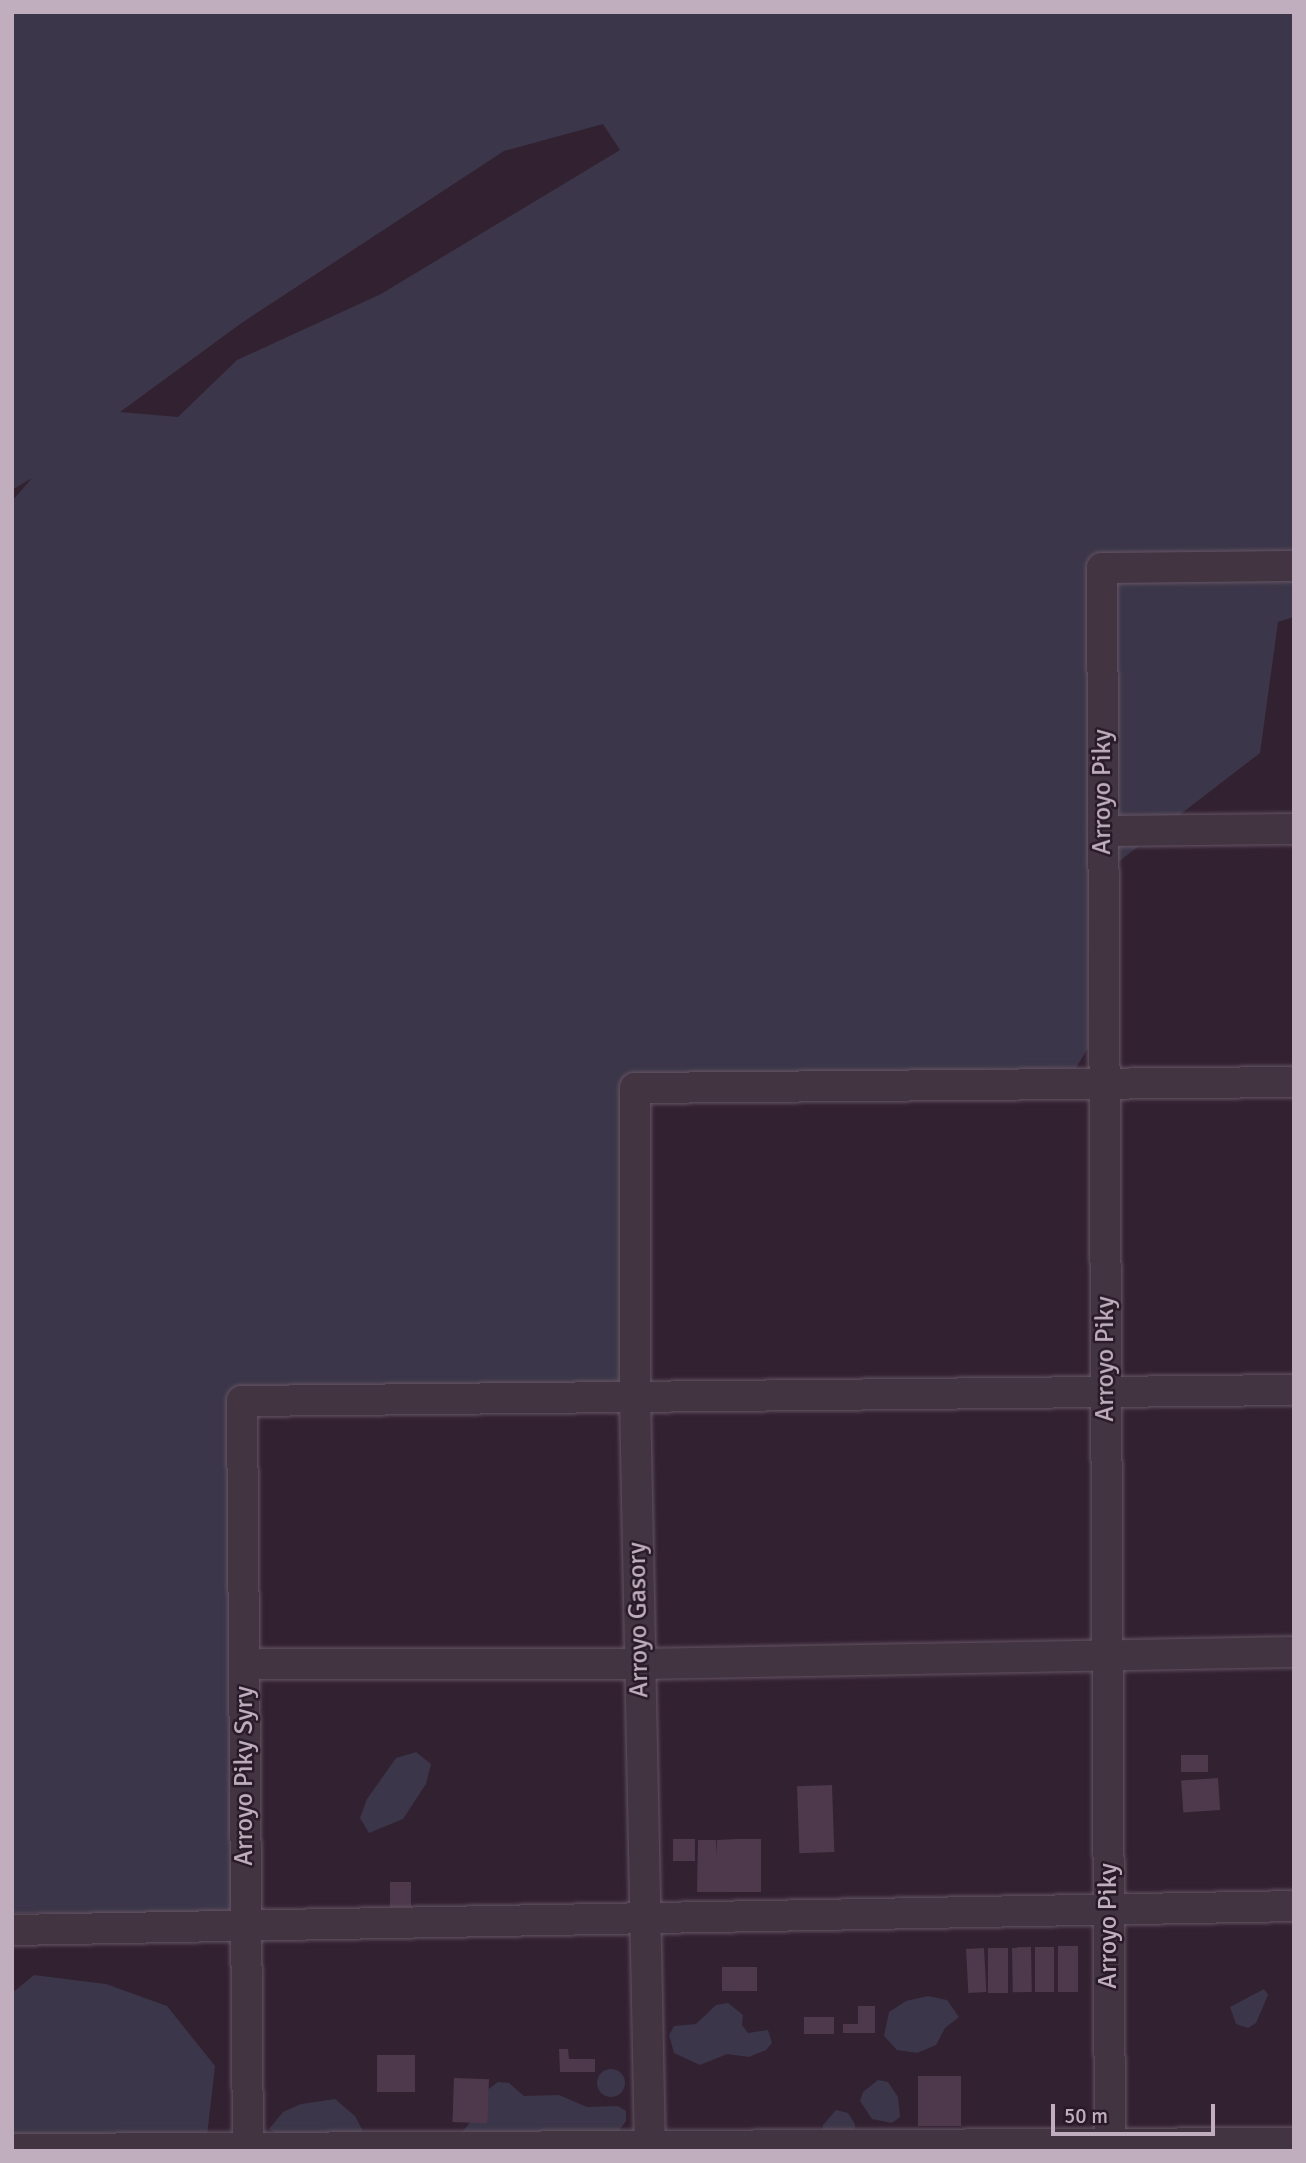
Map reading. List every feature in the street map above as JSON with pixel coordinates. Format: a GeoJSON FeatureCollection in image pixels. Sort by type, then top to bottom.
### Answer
{"type":"FeatureCollection","features":[{"type":"Feature","properties":{"kind":"street","name":"Arroyo Piky"},"geometry":{"type":"LineString","coordinates":[[1110,2148],[1102,568],[1294,566]]}},
{"type":"Feature","properties":{"kind":"street"},"geometry":{"type":"LineString","coordinates":[[1103,831],[1294,829]]}},
{"type":"Feature","properties":{"kind":"street"},"geometry":{"type":"LineString","coordinates":[[1104,1084],[1294,1083]]}},
{"type":"Feature","properties":{"kind":"street","name":"Arroyo Gasory"},"geometry":{"type":"LineString","coordinates":[[650,2149],[635,1397],[635,1088],[1104,1084]]}},
{"type":"Feature","properties":{"kind":"street"},"geometry":{"type":"LineString","coordinates":[[635,1397],[1294,1390]]}},
{"type":"Feature","properties":{"kind":"street","name":"Arroyo Piky Syry"},"geometry":{"type":"LineString","coordinates":[[248,2149],[242,1401],[635,1397]]}},
{"type":"Feature","properties":{"kind":"street"},"geometry":{"type":"LineString","coordinates":[[244,1664],[640,1664],[1294,1652]]}},
{"type":"Feature","properties":{"kind":"street"},"geometry":{"type":"LineString","coordinates":[[12,1930],[1294,1906]]}},
{"type":"Feature","properties":{"kind":"street"},"geometry":{"type":"LineString","coordinates":[[12,2149],[1110,2148],[1294,2143]]}},
{"type":"Feature","properties":{"kind":"shaded area"},"geometry":{"type":"Polygon","coordinates":[[[12,12],[1294,12],[1294,617],[1278,622],[1260,753],[1100,876],[1089,879],[1088,1048],[1076,1068],[641,1077],[626,1368],[620,1383],[249,1389],[234,1907],[220,1915],[12,1913],[12,501],[32,478],[12,490],[12,12]],[[603,124],[504,151],[243,322],[120,412],[178,417],[237,360],[381,294],[620,150],[603,124]]]}},
{"type":"Feature","properties":{"kind":"shaded area"},"geometry":{"type":"Polygon","coordinates":[[[416,1752],[431,1764],[426,1784],[403,1819],[369,1833],[360,1818],[367,1799],[396,1758],[416,1752]]]}},
{"type":"Feature","properties":{"kind":"shaded area"},"geometry":{"type":"Polygon","coordinates":[[[34,1975],[106,1984],[167,2006],[215,2066],[207,2136],[12,2134],[12,1993],[34,1975]]]}},
{"type":"Feature","properties":{"kind":"shaded area"},"geometry":{"type":"Polygon","coordinates":[[[1264,1989],[1268,1995],[1256,2023],[1248,2028],[1236,2024],[1230,2007],[1264,1989]]]}},
{"type":"Feature","properties":{"kind":"shaded area"},"geometry":{"type":"Polygon","coordinates":[[[928,1996],[947,2000],[959,2017],[945,2028],[936,2045],[917,2053],[897,2050],[884,2036],[889,2012],[906,2001],[928,1996]]]}},
{"type":"Feature","properties":{"kind":"shaded area"},"geometry":{"type":"Polygon","coordinates":[[[728,2003],[743,2015],[742,2025],[748,2033],[768,2030],[772,2043],[766,2050],[749,2057],[727,2054],[700,2065],[674,2053],[669,2035],[674,2026],[696,2024],[716,2005],[728,2003]]]}},
{"type":"Feature","properties":{"kind":"shaded area"},"geometry":{"type":"Polygon","coordinates":[[[611,2069],[621,2073],[625,2083],[621,2093],[611,2097],[601,2093],[597,2083],[601,2073],[611,2069]]]}},
{"type":"Feature","properties":{"kind":"shaded area"},"geometry":{"type":"Polygon","coordinates":[[[878,2080],[888,2082],[898,2097],[900,2117],[892,2123],[872,2119],[860,2101],[863,2092],[878,2080]]]}},
{"type":"Feature","properties":{"kind":"shaded area"},"geometry":{"type":"Polygon","coordinates":[[[498,2082],[509,2083],[524,2096],[559,2095],[587,2107],[618,2106],[626,2111],[626,2121],[618,2132],[454,2142],[476,2115],[486,2091],[498,2082]]]}},
{"type":"Feature","properties":{"kind":"shaded area"},"geometry":{"type":"Polygon","coordinates":[[[335,2099],[355,2116],[366,2137],[278,2134],[269,2129],[283,2112],[301,2104],[335,2099]]]}},
{"type":"Feature","properties":{"kind":"shaded area"},"geometry":{"type":"Polygon","coordinates":[[[836,2110],[848,2113],[855,2124],[855,2133],[823,2135],[823,2125],[836,2110]]]}},
{"type":"Feature","properties":{"kind":"building"},"geometry":{"type":"Polygon","coordinates":[[[1181,1755],[1208,1755],[1208,1772],[1181,1772],[1181,1755]]]}},
{"type":"Feature","properties":{"kind":"building"},"geometry":{"type":"Polygon","coordinates":[[[1218,1778],[1220,1810],[1183,1813],[1181,1781],[1218,1778]]]}},
{"type":"Feature","properties":{"kind":"building"},"geometry":{"type":"Polygon","coordinates":[[[832,1785],[834,1852],[799,1853],[797,1786],[832,1785]]]}},
{"type":"Feature","properties":{"kind":"building"},"geometry":{"type":"Polygon","coordinates":[[[673,1839],[695,1839],[695,1861],[673,1861],[673,1839]]]}},
{"type":"Feature","properties":{"kind":"building"},"geometry":{"type":"Polygon","coordinates":[[[761,1839],[761,1892],[697,1892],[698,1840],[716,1840],[717,1856],[717,1840],[761,1839]]]}},
{"type":"Feature","properties":{"kind":"building"},"geometry":{"type":"Polygon","coordinates":[[[390,1882],[411,1882],[411,1907],[390,1907],[390,1882]]]}},
{"type":"Feature","properties":{"kind":"building"},"geometry":{"type":"Polygon","coordinates":[[[1058,1946],[1078,1946],[1078,1992],[1058,1992],[1058,1946]]]}},
{"type":"Feature","properties":{"kind":"building"},"geometry":{"type":"Polygon","coordinates":[[[1012,1947],[1031,1947],[1032,1992],[1013,1992],[1012,1947]]]}},
{"type":"Feature","properties":{"kind":"building"},"geometry":{"type":"Polygon","coordinates":[[[1035,1947],[1054,1947],[1054,1992],[1035,1992],[1035,1947]]]}},
{"type":"Feature","properties":{"kind":"building"},"geometry":{"type":"Polygon","coordinates":[[[984,1948],[986,1992],[968,1993],[966,1949],[984,1948]]]}},
{"type":"Feature","properties":{"kind":"building"},"geometry":{"type":"Polygon","coordinates":[[[988,1948],[1008,1948],[1008,1993],[988,1993],[988,1948]]]}},
{"type":"Feature","properties":{"kind":"building"},"geometry":{"type":"Polygon","coordinates":[[[722,1967],[757,1967],[757,1991],[722,1991],[722,1967]]]}},
{"type":"Feature","properties":{"kind":"building"},"geometry":{"type":"Polygon","coordinates":[[[858,2006],[875,2006],[875,2033],[843,2033],[843,2024],[858,2024],[858,2006]]]}},
{"type":"Feature","properties":{"kind":"building"},"geometry":{"type":"Polygon","coordinates":[[[804,2017],[834,2017],[834,2034],[804,2034],[804,2017]]]}},
{"type":"Feature","properties":{"kind":"building"},"geometry":{"type":"Polygon","coordinates":[[[559,2049],[568,2049],[569,2059],[595,2059],[595,2072],[560,2072],[559,2049]]]}},
{"type":"Feature","properties":{"kind":"building"},"geometry":{"type":"Polygon","coordinates":[[[377,2055],[415,2055],[415,2092],[377,2092],[377,2055]]]}},
{"type":"Feature","properties":{"kind":"building"},"geometry":{"type":"Polygon","coordinates":[[[918,2076],[961,2076],[961,2126],[918,2126],[918,2076]]]}},
{"type":"Feature","properties":{"kind":"building"},"geometry":{"type":"Polygon","coordinates":[[[454,2078],[489,2079],[487,2123],[452,2122],[454,2078]]]}}]}
